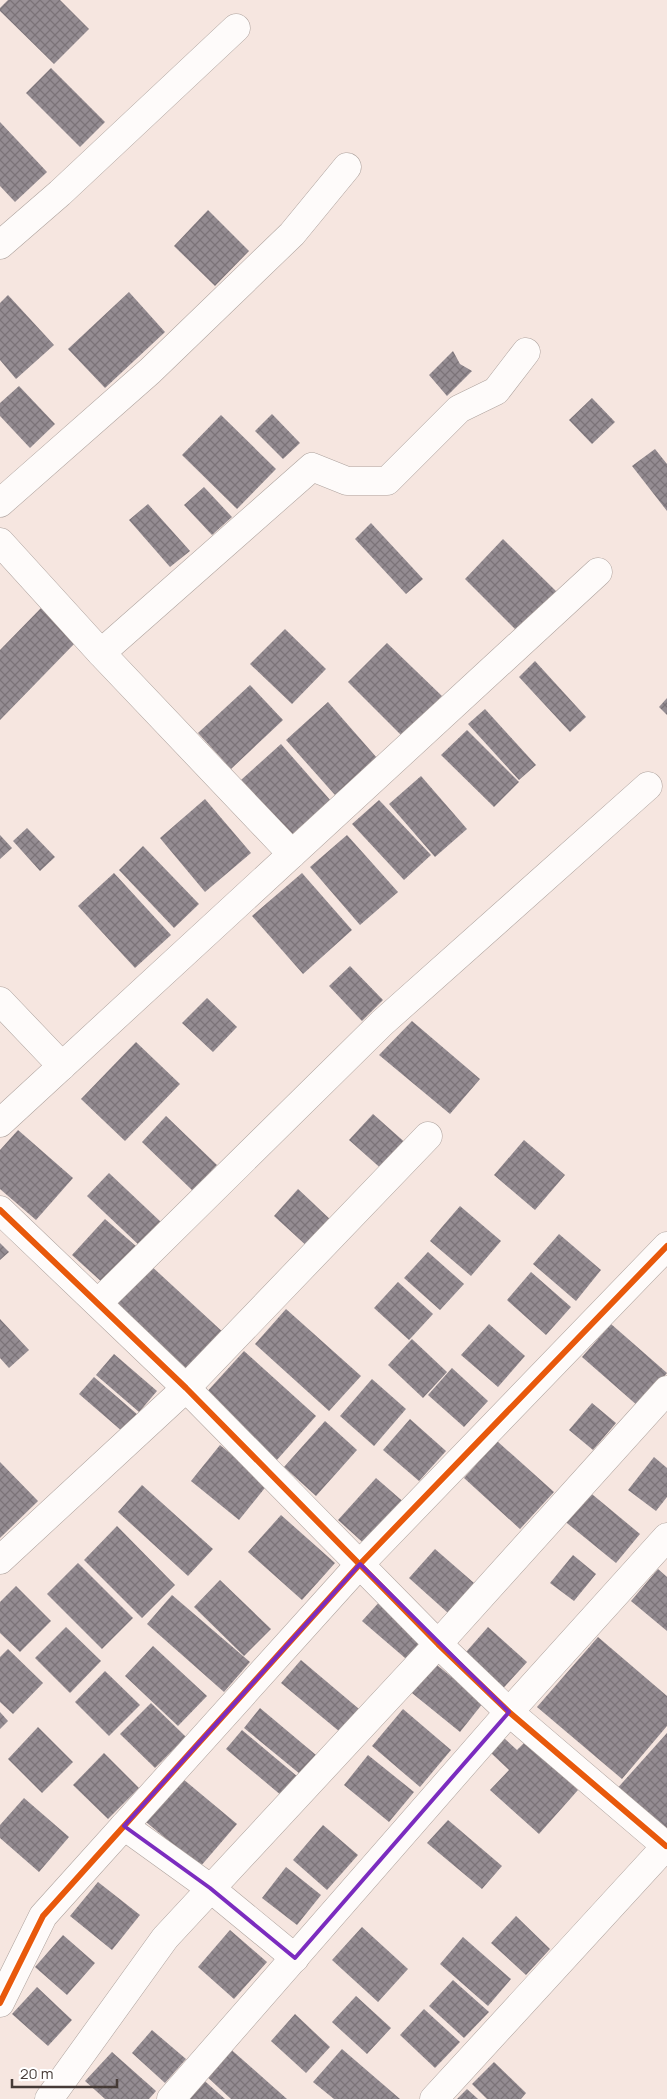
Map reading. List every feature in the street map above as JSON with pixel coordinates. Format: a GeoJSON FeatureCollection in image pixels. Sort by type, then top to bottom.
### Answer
{"type":"FeatureCollection","features":[{"type":"Feature","properties":{"kind":"street"},"geometry":{"type":"LineString","coordinates":[[0,245],[60,193],[236,28]]}},
{"type":"Feature","properties":{"kind":"street"},"geometry":{"type":"LineString","coordinates":[[0,503],[150,371],[292,234],[347,167]]}},
{"type":"Feature","properties":{"kind":"street"},"geometry":{"type":"LineString","coordinates":[[101,653],[312,467],[347,480],[388,481],[459,409],[496,391],[526,352]]}},
{"type":"Feature","properties":{"kind":"street"},"geometry":{"type":"LineString","coordinates":[[0,542],[101,653],[292,854]]}},
{"type":"Feature","properties":{"kind":"street"},"geometry":{"type":"LineString","coordinates":[[0,1123],[598,572]]}},
{"type":"Feature","properties":{"kind":"street"},"geometry":{"type":"LineString","coordinates":[[98,1303],[382,1023],[648,786]]}},
{"type":"Feature","properties":{"kind":"street"},"geometry":{"type":"LineString","coordinates":[[0,1001],[62,1066]]}},
{"type":"Feature","properties":{"kind":"street"},"geometry":{"type":"LineString","coordinates":[[0,1560],[186,1388],[428,1136]]}},
{"type":"Feature","properties":{"kind":"street"},"geometry":{"type":"LineString","coordinates":[[0,1210],[186,1388],[438,1644],[510,1712],[666,1846],[434,2099]]}},
{"type":"Feature","properties":{"kind":"street"},"geometry":{"type":"LineString","coordinates":[[0,2003],[42,1916],[360,1564],[667,1246]]}},
{"type":"Feature","properties":{"kind":"street"},"geometry":{"type":"LineString","coordinates":[[49,2099],[165,1938],[438,1644],[667,1390]]}},
{"type":"Feature","properties":{"kind":"street"},"geometry":{"type":"LineString","coordinates":[[171,2099],[510,1712],[667,1537]]}},
{"type":"Feature","properties":{"kind":"street"},"geometry":{"type":"LineString","coordinates":[[124,1826],[210,1888],[295,1958]]}},
{"type":"Feature","properties":{"kind":"highlighted area"},"geometry":{"type":"Polygon","coordinates":[[[360,1564],[509,1712],[295,1958],[210,1888],[124,1826],[360,1564]]]}},
{"type":"Feature","properties":{"kind":"building"},"geometry":{"type":"Polygon","coordinates":[[[8,0],[60,0],[89,29],[54,64],[0,11],[0,8],[8,0]]]}},
{"type":"Feature","properties":{"kind":"building"},"geometry":{"type":"Polygon","coordinates":[[[51,68],[105,122],[80,147],[26,93],[51,68]]]}},
{"type":"Feature","properties":{"kind":"building"},"geometry":{"type":"Polygon","coordinates":[[[0,122],[47,172],[15,202],[0,186],[0,122]]]}},
{"type":"Feature","properties":{"kind":"building"},"geometry":{"type":"Polygon","coordinates":[[[208,210],[249,251],[215,286],[174,246],[208,210]]]}},
{"type":"Feature","properties":{"kind":"building"},"geometry":{"type":"Polygon","coordinates":[[[129,292],[165,332],[105,388],[68,349],[129,292]]]}},
{"type":"Feature","properties":{"kind":"building"},"geometry":{"type":"Polygon","coordinates":[[[8,295],[54,345],[16,379],[0,360],[0,303],[8,295]]]}},
{"type":"Feature","properties":{"kind":"building"},"geometry":{"type":"Polygon","coordinates":[[[453,351],[460,364],[472,371],[447,396],[429,375],[453,351]]]}},
{"type":"Feature","properties":{"kind":"building"},"geometry":{"type":"Polygon","coordinates":[[[19,386],[55,424],[30,448],[0,416],[0,403],[19,386]]]}},
{"type":"Feature","properties":{"kind":"building"},"geometry":{"type":"Polygon","coordinates":[[[592,398],[615,422],[592,444],[569,420],[592,398]]]}},
{"type":"Feature","properties":{"kind":"building"},"geometry":{"type":"Polygon","coordinates":[[[272,414],[300,443],[283,459],[255,431],[272,414]]]}},
{"type":"Feature","properties":{"kind":"building"},"geometry":{"type":"Polygon","coordinates":[[[221,415],[276,469],[237,509],[182,455],[221,415]]]}},
{"type":"Feature","properties":{"kind":"building"},"geometry":{"type":"Polygon","coordinates":[[[655,449],[667,464],[667,511],[632,466],[655,449]]]}},
{"type":"Feature","properties":{"kind":"building"},"geometry":{"type":"Polygon","coordinates":[[[204,487],[232,517],[212,535],[184,505],[204,487]]]}},
{"type":"Feature","properties":{"kind":"building"},"geometry":{"type":"Polygon","coordinates":[[[148,504],[190,551],[170,567],[129,520],[148,504]]]}},
{"type":"Feature","properties":{"kind":"building"},"geometry":{"type":"Polygon","coordinates":[[[371,523],[423,579],[406,594],[355,539],[371,523]]]}},
{"type":"Feature","properties":{"kind":"building"},"geometry":{"type":"Polygon","coordinates":[[[503,539],[559,594],[520,634],[465,579],[503,539]]]}},
{"type":"Feature","properties":{"kind":"building"},"geometry":{"type":"Polygon","coordinates":[[[41,608],[76,642],[0,720],[0,650],[41,608]]]}},
{"type":"Feature","properties":{"kind":"building"},"geometry":{"type":"Polygon","coordinates":[[[285,629],[326,669],[292,704],[250,664],[285,629]]]}},
{"type":"Feature","properties":{"kind":"building"},"geometry":{"type":"Polygon","coordinates":[[[387,643],[442,696],[403,737],[348,682],[387,643]]]}},
{"type":"Feature","properties":{"kind":"building"},"geometry":{"type":"Polygon","coordinates":[[[535,661],[586,717],[570,732],[519,677],[535,661]]]}},
{"type":"Feature","properties":{"kind":"building"},"geometry":{"type":"Polygon","coordinates":[[[250,685],[283,720],[231,769],[198,733],[250,685]]]}},
{"type":"Feature","properties":{"kind":"building"},"geometry":{"type":"Polygon","coordinates":[[[667,698],[667,715],[659,707],[667,698]]]}},
{"type":"Feature","properties":{"kind":"building"},"geometry":{"type":"Polygon","coordinates":[[[328,702],[377,758],[335,795],[286,740],[328,702]]]}},
{"type":"Feature","properties":{"kind":"building"},"geometry":{"type":"Polygon","coordinates":[[[485,709],[536,765],[519,780],[468,724],[485,709]]]}},
{"type":"Feature","properties":{"kind":"building"},"geometry":{"type":"Polygon","coordinates":[[[467,730],[519,782],[494,807],[441,755],[467,730]]]}},
{"type":"Feature","properties":{"kind":"building"},"geometry":{"type":"Polygon","coordinates":[[[281,744],[331,801],[291,835],[241,780],[281,744]]]}},
{"type":"Feature","properties":{"kind":"building"},"geometry":{"type":"Polygon","coordinates":[[[421,776],[467,829],[435,857],[389,804],[421,776]]]}},
{"type":"Feature","properties":{"kind":"building"},"geometry":{"type":"Polygon","coordinates":[[[205,799],[251,853],[205,892],[160,838],[205,799]]]}},
{"type":"Feature","properties":{"kind":"building"},"geometry":{"type":"Polygon","coordinates":[[[379,800],[431,855],[404,880],[352,824],[379,800]]]}},
{"type":"Feature","properties":{"kind":"building"},"geometry":{"type":"Polygon","coordinates":[[[27,828],[55,857],[40,871],[13,841],[27,828]]]}},
{"type":"Feature","properties":{"kind":"building"},"geometry":{"type":"Polygon","coordinates":[[[0,835],[12,848],[0,859],[0,835]]]}},
{"type":"Feature","properties":{"kind":"building"},"geometry":{"type":"Polygon","coordinates":[[[347,835],[398,892],[360,925],[310,867],[347,835]]]}},
{"type":"Feature","properties":{"kind":"building"},"geometry":{"type":"Polygon","coordinates":[[[143,846],[199,904],[174,928],[119,870],[143,846]]]}},
{"type":"Feature","properties":{"kind":"building"},"geometry":{"type":"Polygon","coordinates":[[[114,873],[171,935],[135,968],[78,906],[114,873]]]}},
{"type":"Feature","properties":{"kind":"building"},"geometry":{"type":"Polygon","coordinates":[[[302,873],[352,930],[303,974],[252,916],[302,873]]]}},
{"type":"Feature","properties":{"kind":"building"},"geometry":{"type":"Polygon","coordinates":[[[350,966],[383,1000],[362,1021],[329,986],[350,966]]]}},
{"type":"Feature","properties":{"kind":"building"},"geometry":{"type":"Polygon","coordinates":[[[207,998],[237,1027],[213,1052],[182,1023],[207,998]]]}},
{"type":"Feature","properties":{"kind":"building"},"geometry":{"type":"Polygon","coordinates":[[[412,1021],[480,1079],[450,1114],[379,1055],[412,1021]]]}},
{"type":"Feature","properties":{"kind":"building"},"geometry":{"type":"Polygon","coordinates":[[[136,1042],[180,1084],[125,1141],[81,1099],[136,1042]]]}},
{"type":"Feature","properties":{"kind":"building"},"geometry":{"type":"Polygon","coordinates":[[[373,1114],[409,1146],[385,1172],[349,1140],[373,1114]]]}},
{"type":"Feature","properties":{"kind":"building"},"geometry":{"type":"Polygon","coordinates":[[[166,1116],[217,1165],[193,1191],[142,1142],[166,1116]]]}},
{"type":"Feature","properties":{"kind":"building"},"geometry":{"type":"Polygon","coordinates":[[[18,1130],[73,1178],[36,1220],[0,1189],[0,1150],[18,1130]]]}},
{"type":"Feature","properties":{"kind":"building"},"geometry":{"type":"Polygon","coordinates":[[[524,1140],[565,1175],[535,1210],[494,1175],[524,1140]]]}},
{"type":"Feature","properties":{"kind":"building"},"geometry":{"type":"Polygon","coordinates":[[[109,1173],[163,1224],[141,1247],[87,1196],[109,1173]]]}},
{"type":"Feature","properties":{"kind":"building"},"geometry":{"type":"Polygon","coordinates":[[[298,1189],[333,1222],[309,1248],[274,1216],[298,1189]]]}},
{"type":"Feature","properties":{"kind":"building"},"geometry":{"type":"Polygon","coordinates":[[[460,1206],[501,1241],[471,1276],[430,1241],[460,1206]]]}},
{"type":"Feature","properties":{"kind":"building"},"geometry":{"type":"Polygon","coordinates":[[[105,1219],[137,1247],[104,1284],[72,1255],[105,1219]]]}},
{"type":"Feature","properties":{"kind":"building"},"geometry":{"type":"Polygon","coordinates":[[[559,1234],[601,1270],[576,1301],[533,1264],[559,1234]]]}},
{"type":"Feature","properties":{"kind":"building"},"geometry":{"type":"Polygon","coordinates":[[[0,1243],[9,1252],[0,1260],[0,1243]]]}},
{"type":"Feature","properties":{"kind":"building"},"geometry":{"type":"Polygon","coordinates":[[[428,1252],[464,1284],[440,1310],[404,1278],[428,1252]]]}},
{"type":"Feature","properties":{"kind":"building"},"geometry":{"type":"Polygon","coordinates":[[[148,1263],[226,1335],[190,1372],[113,1301],[148,1263]]]}},
{"type":"Feature","properties":{"kind":"building"},"geometry":{"type":"Polygon","coordinates":[[[531,1272],[571,1307],[546,1335],[507,1300],[531,1272]]]}},
{"type":"Feature","properties":{"kind":"building"},"geometry":{"type":"Polygon","coordinates":[[[398,1282],[433,1314],[409,1340],[374,1308],[398,1282]]]}},
{"type":"Feature","properties":{"kind":"building"},"geometry":{"type":"Polygon","coordinates":[[[286,1309],[361,1376],[329,1411],[255,1344],[286,1309]]]}},
{"type":"Feature","properties":{"kind":"building"},"geometry":{"type":"Polygon","coordinates":[[[0,1319],[29,1350],[9,1368],[0,1358],[0,1319]]]}},
{"type":"Feature","properties":{"kind":"building"},"geometry":{"type":"Polygon","coordinates":[[[489,1324],[525,1356],[498,1387],[461,1355],[489,1324]]]}},
{"type":"Feature","properties":{"kind":"building"},"geometry":{"type":"Polygon","coordinates":[[[611,1324],[667,1373],[638,1406],[582,1357],[611,1324]]]}},
{"type":"Feature","properties":{"kind":"building"},"geometry":{"type":"Polygon","coordinates":[[[412,1339],[447,1372],[423,1398],[388,1365],[412,1339]]]}},
{"type":"Feature","properties":{"kind":"building"},"geometry":{"type":"Polygon","coordinates":[[[244,1351],[316,1416],[276,1461],[204,1395],[244,1351]]]}},
{"type":"Feature","properties":{"kind":"building"},"geometry":{"type":"Polygon","coordinates":[[[114,1354],[157,1391],[139,1412],[96,1375],[114,1354]]]}},
{"type":"Feature","properties":{"kind":"building"},"geometry":{"type":"Polygon","coordinates":[[[452,1368],[488,1401],[464,1427],[428,1395],[452,1368]]]}},
{"type":"Feature","properties":{"kind":"building"},"geometry":{"type":"Polygon","coordinates":[[[94,1377],[138,1415],[123,1432],[79,1394],[94,1377]]]}},
{"type":"Feature","properties":{"kind":"building"},"geometry":{"type":"Polygon","coordinates":[[[372,1379],[406,1409],[374,1446],[340,1416],[372,1379]]]}},
{"type":"Feature","properties":{"kind":"building"},"geometry":{"type":"Polygon","coordinates":[[[592,1403],[616,1423],[593,1450],[569,1430],[592,1403]]]}},
{"type":"Feature","properties":{"kind":"building"},"geometry":{"type":"Polygon","coordinates":[[[410,1419],[446,1451],[419,1481],[383,1450],[410,1419]]]}},
{"type":"Feature","properties":{"kind":"building"},"geometry":{"type":"Polygon","coordinates":[[[325,1421],[357,1450],[316,1496],[284,1467],[325,1421]]]}},
{"type":"Feature","properties":{"kind":"building"},"geometry":{"type":"Polygon","coordinates":[[[497,1441],[554,1492],[520,1529],[464,1478],[497,1441]]]}},
{"type":"Feature","properties":{"kind":"building"},"geometry":{"type":"Polygon","coordinates":[[[220,1445],[268,1484],[239,1520],[191,1481],[220,1445]]]}},
{"type":"Feature","properties":{"kind":"building"},"geometry":{"type":"Polygon","coordinates":[[[654,1457],[667,1468],[667,1497],[656,1511],[628,1490],[654,1457]]]}},
{"type":"Feature","properties":{"kind":"building"},"geometry":{"type":"Polygon","coordinates":[[[0,1462],[38,1501],[0,1538],[0,1462]]]}},
{"type":"Feature","properties":{"kind":"building"},"geometry":{"type":"Polygon","coordinates":[[[376,1478],[407,1505],[369,1548],[338,1520],[376,1478]]]}},
{"type":"Feature","properties":{"kind":"building"},"geometry":{"type":"Polygon","coordinates":[[[142,1485],[213,1549],[188,1576],[118,1512],[142,1485]]]}},
{"type":"Feature","properties":{"kind":"building"},"geometry":{"type":"Polygon","coordinates":[[[587,1490],[640,1534],[616,1563],[562,1519],[587,1490]]]}},
{"type":"Feature","properties":{"kind":"building"},"geometry":{"type":"Polygon","coordinates":[[[281,1515],[335,1563],[302,1600],[248,1552],[281,1515]]]}},
{"type":"Feature","properties":{"kind":"building"},"geometry":{"type":"Polygon","coordinates":[[[117,1526],[175,1585],[142,1618],[84,1560],[117,1526]]]}},
{"type":"Feature","properties":{"kind":"building"},"geometry":{"type":"Polygon","coordinates":[[[435,1549],[474,1583],[448,1613],[409,1578],[435,1549]]]}},
{"type":"Feature","properties":{"kind":"building"},"geometry":{"type":"Polygon","coordinates":[[[573,1555],[596,1574],[574,1601],[550,1583],[573,1555]]]}},
{"type":"Feature","properties":{"kind":"building"},"geometry":{"type":"Polygon","coordinates":[[[78,1563],[133,1618],[102,1649],[47,1594],[78,1563]]]}},
{"type":"Feature","properties":{"kind":"building"},"geometry":{"type":"Polygon","coordinates":[[[658,1569],[667,1577],[667,1631],[631,1601],[658,1569]]]}},
{"type":"Feature","properties":{"kind":"building"},"geometry":{"type":"Polygon","coordinates":[[[220,1580],[271,1629],[244,1656],[194,1607],[220,1580]]]}},
{"type":"Feature","properties":{"kind":"building"},"geometry":{"type":"Polygon","coordinates":[[[16,1586],[51,1621],[20,1652],[0,1633],[0,1602],[16,1586]]]}},
{"type":"Feature","properties":{"kind":"building"},"geometry":{"type":"Polygon","coordinates":[[[172,1595],[250,1662],[224,1692],[147,1624],[172,1595]]]}},
{"type":"Feature","properties":{"kind":"building"},"geometry":{"type":"Polygon","coordinates":[[[382,1599],[432,1642],[412,1664],[362,1621],[382,1599]]]}},
{"type":"Feature","properties":{"kind":"building"},"geometry":{"type":"Polygon","coordinates":[[[66,1627],[101,1661],[70,1693],[35,1658],[66,1627]]]}},
{"type":"Feature","properties":{"kind":"building"},"geometry":{"type":"Polygon","coordinates":[[[488,1627],[527,1662],[498,1694],[459,1660],[488,1627]]]}},
{"type":"Feature","properties":{"kind":"building"},"geometry":{"type":"Polygon","coordinates":[[[598,1637],[667,1696],[667,1726],[622,1779],[537,1707],[598,1637]]]}},
{"type":"Feature","properties":{"kind":"building"},"geometry":{"type":"Polygon","coordinates":[[[153,1646],[207,1696],[178,1726],[125,1676],[153,1646]]]}},
{"type":"Feature","properties":{"kind":"building"},"geometry":{"type":"Polygon","coordinates":[[[8,1649],[43,1683],[13,1714],[0,1702],[0,1657],[8,1649]]]}},
{"type":"Feature","properties":{"kind":"building"},"geometry":{"type":"Polygon","coordinates":[[[301,1660],[359,1709],[340,1732],[281,1683],[301,1660]]]}},
{"type":"Feature","properties":{"kind":"building"},"geometry":{"type":"Polygon","coordinates":[[[431,1660],[483,1703],[460,1732],[407,1689],[431,1660]]]}},
{"type":"Feature","properties":{"kind":"building"},"geometry":{"type":"Polygon","coordinates":[[[105,1671],[140,1705],[109,1736],[75,1702],[105,1671]]]}},
{"type":"Feature","properties":{"kind":"building"},"geometry":{"type":"Polygon","coordinates":[[[151,1703],[186,1737],[155,1768],[120,1734],[151,1703]]]}},
{"type":"Feature","properties":{"kind":"building"},"geometry":{"type":"Polygon","coordinates":[[[260,1708],[316,1755],[300,1774],[244,1728],[260,1708]]]}},
{"type":"Feature","properties":{"kind":"building"},"geometry":{"type":"Polygon","coordinates":[[[403,1709],[451,1750],[420,1787],[372,1746],[403,1709]]]}},
{"type":"Feature","properties":{"kind":"building"},"geometry":{"type":"Polygon","coordinates":[[[0,1712],[8,1721],[0,1729],[0,1712]]]}},
{"type":"Feature","properties":{"kind":"building"},"geometry":{"type":"Polygon","coordinates":[[[38,1727],[73,1762],[42,1793],[8,1759],[38,1727]]]}},
{"type":"Feature","properties":{"kind":"building"},"geometry":{"type":"Polygon","coordinates":[[[242,1730],[298,1777],[282,1796],[226,1749],[242,1730]]]}},
{"type":"Feature","properties":{"kind":"building"},"geometry":{"type":"Polygon","coordinates":[[[667,1733],[667,1829],[614,1792],[667,1733]]]}},
{"type":"Feature","properties":{"kind":"building"},"geometry":{"type":"Polygon","coordinates":[[[504,1738],[517,1750],[525,1742],[578,1790],[539,1834],[490,1790],[509,1770],[491,1753],[504,1738]]]}},
{"type":"Feature","properties":{"kind":"building"},"geometry":{"type":"Polygon","coordinates":[[[104,1753],[139,1788],[108,1819],[73,1785],[104,1753]]]}},
{"type":"Feature","properties":{"kind":"building"},"geometry":{"type":"Polygon","coordinates":[[[368,1755],[414,1792],[389,1822],[344,1785],[368,1755]]]}},
{"type":"Feature","properties":{"kind":"building"},"geometry":{"type":"Polygon","coordinates":[[[177,1774],[237,1824],[200,1867],[140,1817],[177,1774]]]}},
{"type":"Feature","properties":{"kind":"building"},"geometry":{"type":"Polygon","coordinates":[[[24,1798],[69,1837],[39,1872],[0,1838],[0,1825],[24,1798]]]}},
{"type":"Feature","properties":{"kind":"building"},"geometry":{"type":"Polygon","coordinates":[[[448,1820],[502,1866],[482,1889],[427,1843],[448,1820]]]}},
{"type":"Feature","properties":{"kind":"building"},"geometry":{"type":"Polygon","coordinates":[[[323,1825],[358,1855],[327,1890],[293,1860],[323,1825]]]}},
{"type":"Feature","properties":{"kind":"building"},"geometry":{"type":"Polygon","coordinates":[[[286,1867],[321,1895],[297,1925],[262,1898],[286,1867]]]}},
{"type":"Feature","properties":{"kind":"building"},"geometry":{"type":"Polygon","coordinates":[[[98,1882],[140,1915],[112,1950],[70,1916],[98,1882]]]}},
{"type":"Feature","properties":{"kind":"building"},"geometry":{"type":"Polygon","coordinates":[[[516,1916],[550,1949],[526,1975],[491,1943],[516,1916]]]}},
{"type":"Feature","properties":{"kind":"building"},"geometry":{"type":"Polygon","coordinates":[[[362,1927],[408,1969],[378,2002],[332,1960],[362,1927]]]}},
{"type":"Feature","properties":{"kind":"building"},"geometry":{"type":"Polygon","coordinates":[[[230,1930],[267,1962],[234,1999],[198,1967],[230,1930]]]}},
{"type":"Feature","properties":{"kind":"building"},"geometry":{"type":"Polygon","coordinates":[[[63,1935],[95,1963],[67,1995],[35,1967],[63,1935]]]}},
{"type":"Feature","properties":{"kind":"building"},"geometry":{"type":"Polygon","coordinates":[[[463,1937],[511,1979],[488,2006],[440,1964],[463,1937]]]}},
{"type":"Feature","properties":{"kind":"building"},"geometry":{"type":"Polygon","coordinates":[[[453,1980],[489,2012],[464,2038],[429,2006],[453,1980]]]}},
{"type":"Feature","properties":{"kind":"building"},"geometry":{"type":"Polygon","coordinates":[[[37,1987],[72,2020],[48,2046],[12,2014],[37,1987]]]}},
{"type":"Feature","properties":{"kind":"building"},"geometry":{"type":"Polygon","coordinates":[[[356,1996],[391,2028],[367,2054],[332,2022],[356,1996]]]}},
{"type":"Feature","properties":{"kind":"building"},"geometry":{"type":"Polygon","coordinates":[[[424,2009],[460,2042],[435,2068],[400,2035],[424,2009]]]}},
{"type":"Feature","properties":{"kind":"building"},"geometry":{"type":"Polygon","coordinates":[[[295,2014],[330,2047],[306,2073],[271,2041],[295,2014]]]}},
{"type":"Feature","properties":{"kind":"building"},"geometry":{"type":"Polygon","coordinates":[[[152,2030],[186,2059],[165,2083],[132,2053],[152,2030]]]}},
{"type":"Feature","properties":{"kind":"building"},"geometry":{"type":"Polygon","coordinates":[[[227,2046],[287,2099],[231,2099],[203,2073],[227,2046]]]}},
{"type":"Feature","properties":{"kind":"building"},"geometry":{"type":"Polygon","coordinates":[[[342,2049],[400,2099],[334,2099],[313,2082],[342,2049]]]}},
{"type":"Feature","properties":{"kind":"building"},"geometry":{"type":"Polygon","coordinates":[[[112,2052],[156,2091],[149,2099],[105,2099],[85,2081],[112,2052]]]}},
{"type":"Feature","properties":{"kind":"building"},"geometry":{"type":"Polygon","coordinates":[[[494,2062],[526,2093],[521,2099],[487,2099],[472,2084],[494,2062]]]}},
{"type":"Feature","properties":{"kind":"building"},"geometry":{"type":"Polygon","coordinates":[[[199,2076],[225,2099],[178,2099],[199,2076]]]}},
{"type":"Feature","properties":{"kind":"building"},"geometry":{"type":"Polygon","coordinates":[[[467,2089],[478,2099],[457,2099],[467,2089]]]}},
{"type":"Feature","properties":{"kind":"cycle path"},"geometry":{"type":"LineString","coordinates":[[0,1210],[186,1388],[438,1644],[509,1712],[666,1846]]}},
{"type":"Feature","properties":{"kind":"cycle path"},"geometry":{"type":"LineString","coordinates":[[0,2003],[43,1916],[360,1564],[667,1246]]}}]}
